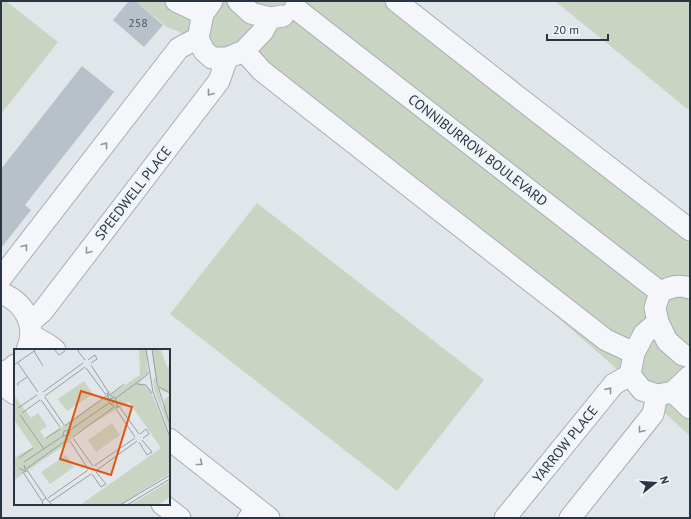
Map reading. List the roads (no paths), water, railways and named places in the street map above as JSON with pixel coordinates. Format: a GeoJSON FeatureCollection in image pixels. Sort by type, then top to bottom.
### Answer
{"type":"FeatureCollection","features":[{"type":"Feature","properties":{"kind":"street"},"geometry":{"type":"LineString","coordinates":[[176,1],[208,7],[198,38],[204,51],[212,58],[235,55],[263,31],[270,18]]}},
{"type":"Feature","properties":{"kind":"street"},"geometry":{"type":"LineString","coordinates":[[238,1],[251,13],[270,18],[285,16],[296,5]]}},
{"type":"Feature","properties":{"kind":"street"},"geometry":{"type":"LineString","coordinates":[[396,1],[690,230]]}},
{"type":"Feature","properties":{"kind":"street","name":"CONNIBURROW BOULEVARD"},"geometry":{"type":"LineString","coordinates":[[296,5],[660,292]]}},
{"type":"Feature","properties":{"kind":"street"},"geometry":{"type":"LineString","coordinates":[[1,278],[180,48],[198,38]]}},
{"type":"Feature","properties":{"kind":"street"},"geometry":{"type":"LineString","coordinates":[[235,55],[262,71],[606,340],[634,353]]}},
{"type":"Feature","properties":{"kind":"street","name":"SPEEDWELL PLACE"},"geometry":{"type":"LineString","coordinates":[[29,336],[42,312],[219,82],[235,55]]}},
{"type":"Feature","properties":{"kind":"street"},"geometry":{"type":"LineString","coordinates":[[688,285],[672,286],[660,292],[655,308],[658,322],[667,341],[683,355],[690,357]]}},
{"type":"Feature","properties":{"kind":"street"},"geometry":{"type":"LineString","coordinates":[[1,293],[14,299],[24,309],[29,336],[47,344],[54,349]]}},
{"type":"Feature","properties":{"kind":"street"},"geometry":{"type":"LineString","coordinates":[[658,322],[644,334],[634,353],[630,375],[642,390],[665,394],[690,408]]}},
{"type":"Feature","properties":{"kind":"street"},"geometry":{"type":"LineString","coordinates":[[1,373],[11,369],[14,366]]}},
{"type":"Feature","properties":{"kind":"street","name":"YARROW PLACE"},"geometry":{"type":"LineString","coordinates":[[505,518],[614,384],[630,375]]}},
{"type":"Feature","properties":{"kind":"street"},"geometry":{"type":"LineString","coordinates":[[570,518],[653,414],[665,394],[690,376]]}},
{"type":"Feature","properties":{"kind":"street"},"geometry":{"type":"LineString","coordinates":[[1,378],[8,389],[14,393]]}},
{"type":"Feature","properties":{"kind":"street"},"geometry":{"type":"LineString","coordinates":[[170,440],[255,514]]}},
{"type":"Feature","properties":{"kind":"street"},"geometry":{"type":"LineString","coordinates":[[163,505],[180,518]]}}]}
